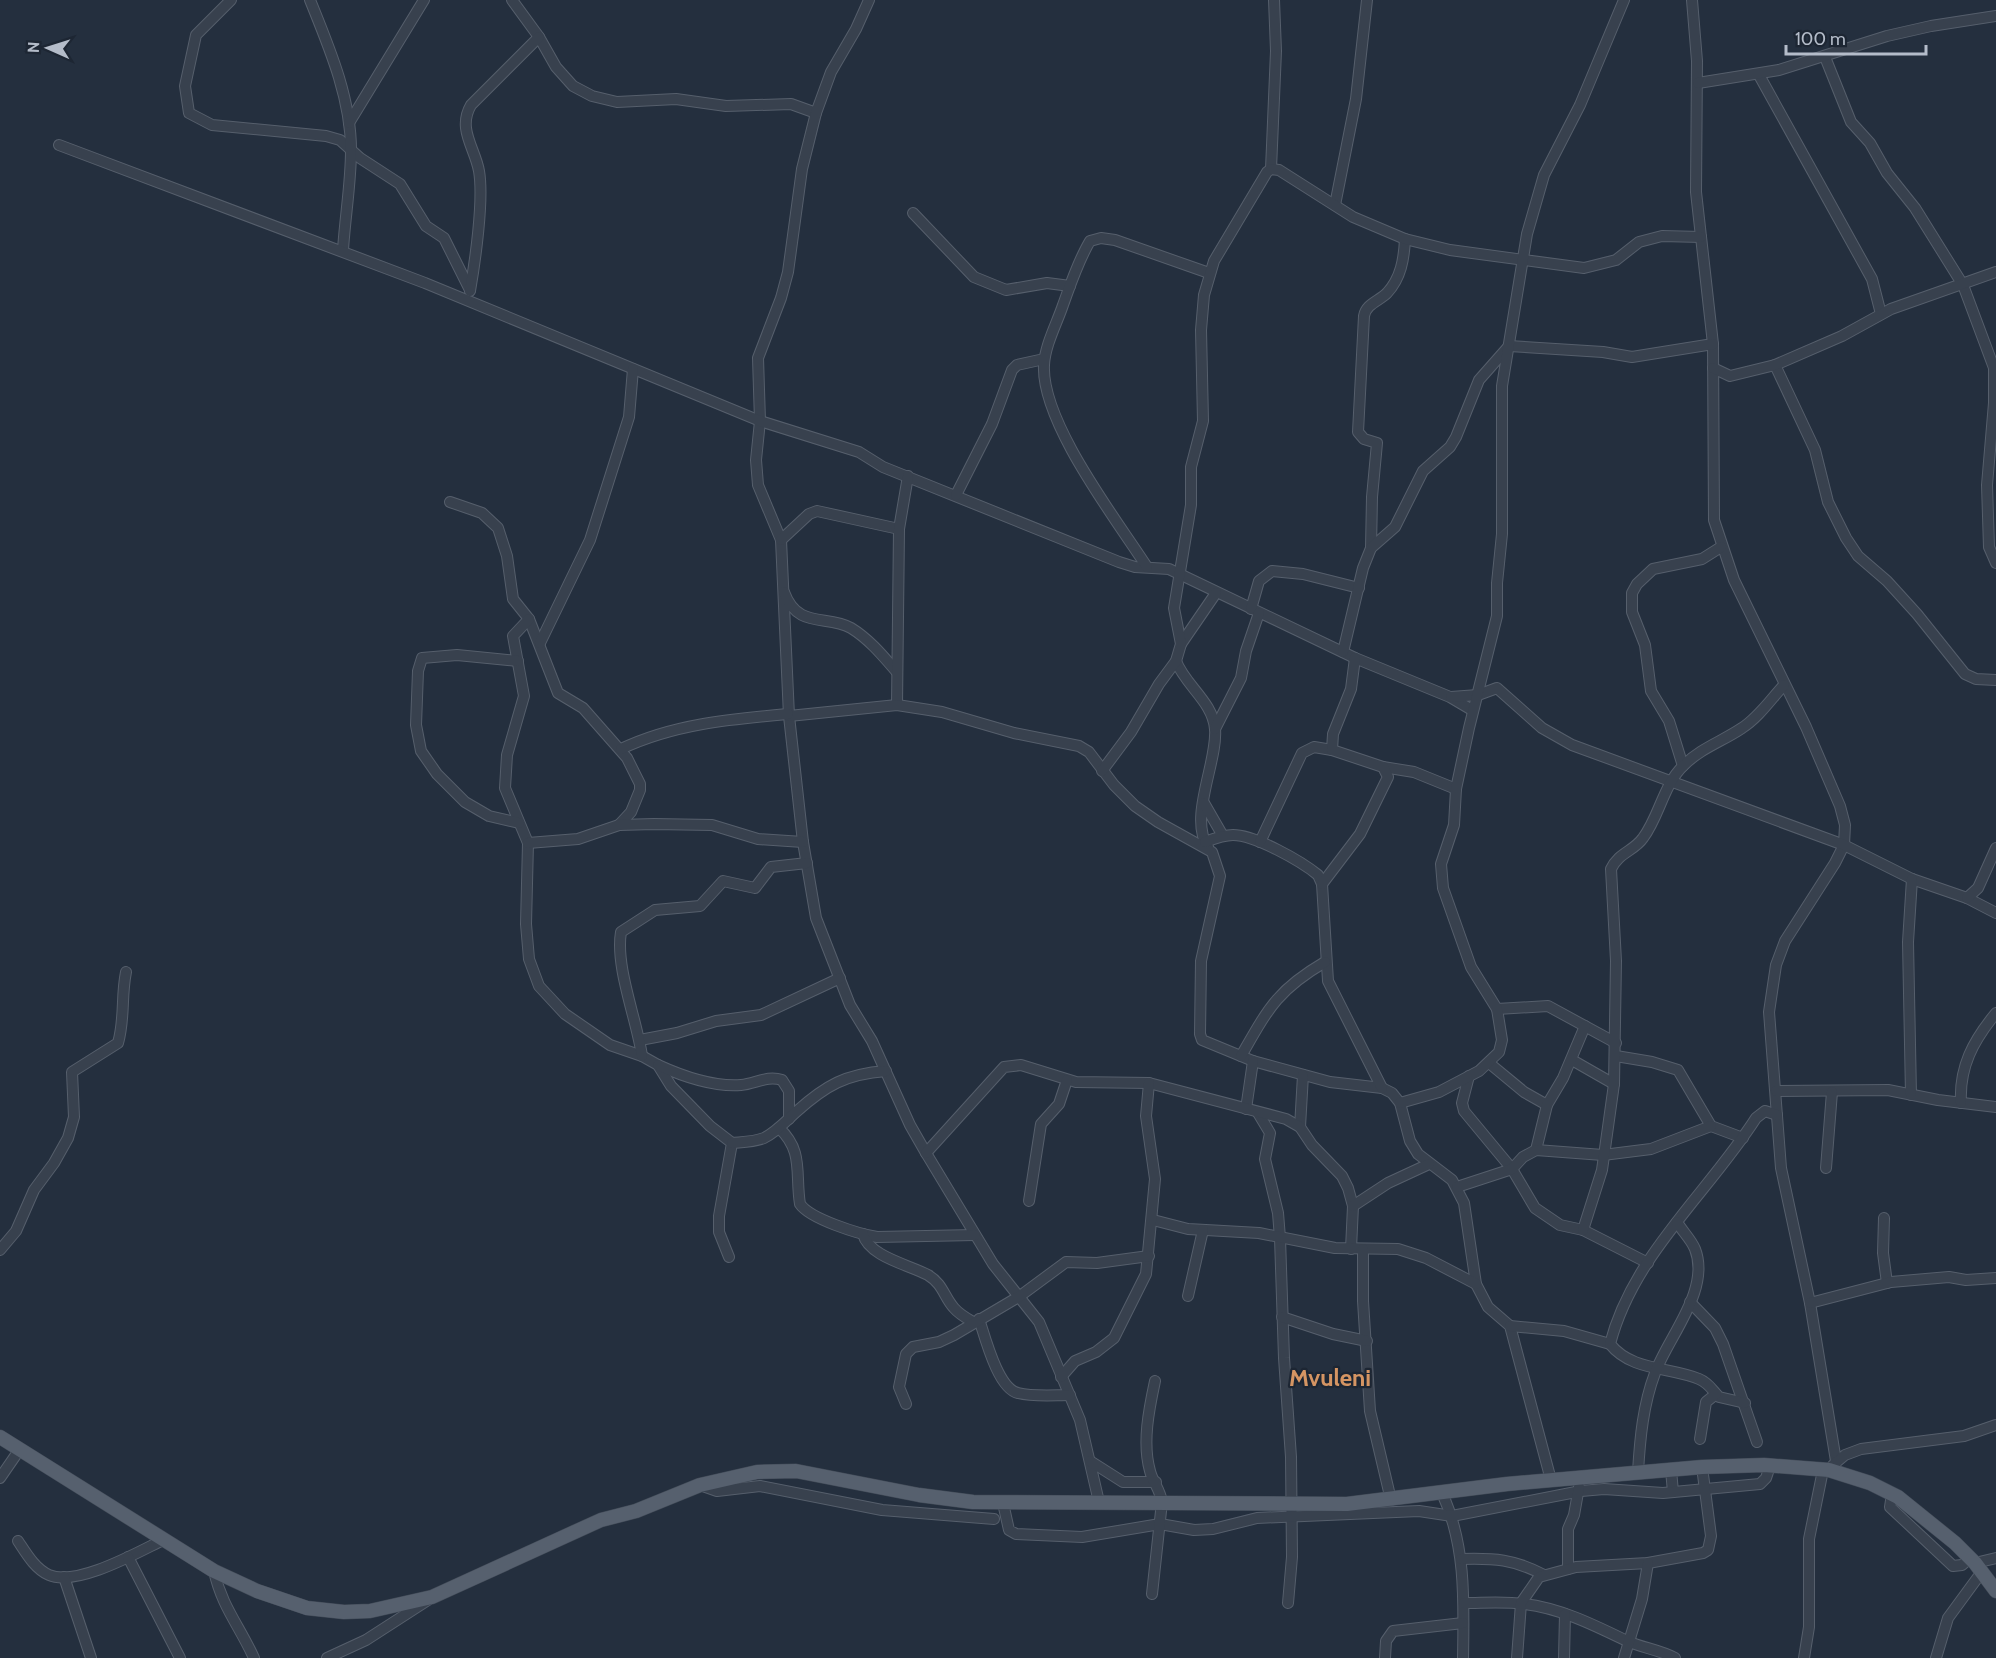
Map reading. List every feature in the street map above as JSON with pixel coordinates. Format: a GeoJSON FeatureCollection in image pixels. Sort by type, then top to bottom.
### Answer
{"type":"FeatureCollection","features":[{"type":"Feature","properties":{"kind":"main road"},"geometry":{"type":"LineString","coordinates":[[0,1437],[214,1571],[257,1591],[307,1608],[370,1611],[432,1597],[601,1520],[636,1510],[700,1485],[757,1472],[796,1470],[1001,1512],[1099,1502],[1162,1502],[1292,1510],[1345,1509],[1442,1492],[1638,1472],[1702,1467],[1829,1467],[1892,1494],[1922,1516],[1975,1565],[1996,1591]]}},
{"type":"Feature","properties":{"kind":"street"},"geometry":{"type":"LineString","coordinates":[[231,0],[196,35],[185,86],[189,113],[212,125],[326,136],[340,140],[400,184],[426,226],[444,238],[469,295]]}},
{"type":"Feature","properties":{"kind":"street"},"geometry":{"type":"LineString","coordinates":[[310,0],[329,45],[349,123],[351,150],[343,250]]}},
{"type":"Feature","properties":{"kind":"street"},"geometry":{"type":"LineString","coordinates":[[349,123],[424,0]]}},
{"type":"Feature","properties":{"kind":"street"},"geometry":{"type":"LineString","coordinates":[[512,0],[538,37],[555,67],[573,86],[605,100],[617,102],[676,99],[726,106],[790,104],[816,113]]}},
{"type":"Feature","properties":{"kind":"street"},"geometry":{"type":"LineString","coordinates":[[869,0],[856,29],[831,72],[816,113],[802,169],[788,272],[781,298],[758,358],[760,421],[756,460],[758,485],[781,540],[788,715],[803,842],[816,918],[850,1005],[872,1041],[926,1154],[1005,1281],[1020,1296],[1039,1322],[1080,1420],[1099,1502]]}},
{"type":"Feature","properties":{"kind":"street"},"geometry":{"type":"LineString","coordinates":[[1181,644],[1174,618],[1191,505],[1191,467],[1203,421],[1201,330],[1209,273],[1251,194],[1271,169],[1276,51],[1274,0]]}},
{"type":"Feature","properties":{"kind":"street"},"geometry":{"type":"LineString","coordinates":[[1335,205],[1357,93],[1367,0]]}},
{"type":"Feature","properties":{"kind":"street"},"geometry":{"type":"LineString","coordinates":[[1400,1103],[1439,1092],[1468,1076],[1489,1063],[1499,1052],[1502,1040],[1497,1009],[1471,968],[1443,888],[1441,864],[1454,825],[1456,789],[1472,710],[1478,695],[1497,616],[1502,516],[1502,386],[1521,260],[1534,203],[1544,175],[1580,105],[1624,0]]}},
{"type":"Feature","properties":{"kind":"street"},"geometry":{"type":"LineString","coordinates":[[1692,0],[1698,83],[1696,192],[1713,344],[1712,488],[1714,520],[1721,547],[1840,806],[1845,825],[1844,845],[1808,908],[1785,941],[1776,965],[1769,1012],[1781,1168],[1810,1303],[1829,1467],[1809,1539],[1809,1627],[1804,1658]]}},
{"type":"Feature","properties":{"kind":"street"},"geometry":{"type":"LineString","coordinates":[[1698,83],[1759,75],[1897,34],[1996,16]]}},
{"type":"Feature","properties":{"kind":"street"},"geometry":{"type":"LineString","coordinates":[[469,295],[475,263],[480,172],[469,144],[465,120],[475,102],[538,37]]}},
{"type":"Feature","properties":{"kind":"street"},"geometry":{"type":"LineString","coordinates":[[1825,57],[1851,122],[1870,143],[1887,173],[1915,208],[1963,285],[1994,368],[1994,403],[1987,485],[1990,556],[1996,563]]}},
{"type":"Feature","properties":{"kind":"street"},"geometry":{"type":"LineString","coordinates":[[1759,75],[1872,279],[1881,314]]}},
{"type":"Feature","properties":{"kind":"street"},"geometry":{"type":"LineString","coordinates":[[59,144],[469,295],[633,369],[760,421],[859,452],[883,467],[1119,562],[1161,567],[1355,658],[1450,697],[1472,710]]}},
{"type":"Feature","properties":{"kind":"street"},"geometry":{"type":"LineString","coordinates":[[1271,169],[1284,173],[1361,221],[1405,239],[1450,250],[1584,268],[1616,260],[1639,242],[1662,236],[1701,237]]}},
{"type":"Feature","properties":{"kind":"street"},"geometry":{"type":"LineString","coordinates":[[913,213],[974,277],[1006,290],[1047,283],[1070,286]]}},
{"type":"Feature","properties":{"kind":"street"},"geometry":{"type":"LineString","coordinates":[[1147,567],[1106,506],[1049,404],[1044,378],[1044,359],[1070,286],[1090,241],[1101,238],[1209,273]]}},
{"type":"Feature","properties":{"kind":"street"},"geometry":{"type":"LineString","coordinates":[[1343,652],[1371,548],[1372,497],[1377,443],[1364,439],[1358,432],[1364,316],[1366,308],[1388,292],[1403,267],[1405,239]]}},
{"type":"Feature","properties":{"kind":"street"},"geometry":{"type":"LineString","coordinates":[[1713,368],[1730,376],[1774,364],[1842,336],[1881,314],[1996,272]]}},
{"type":"Feature","properties":{"kind":"street"},"geometry":{"type":"LineString","coordinates":[[1509,346],[1603,352],[1632,357],[1713,344]]}},
{"type":"Feature","properties":{"kind":"street"},"geometry":{"type":"LineString","coordinates":[[1371,548],[1395,526],[1423,471],[1456,437],[1479,380],[1509,346]]}},
{"type":"Feature","properties":{"kind":"street"},"geometry":{"type":"LineString","coordinates":[[956,495],[992,424],[1012,370],[1017,365],[1044,359]]}},
{"type":"Feature","properties":{"kind":"street"},"geometry":{"type":"LineString","coordinates":[[1774,364],[1815,450],[1828,502],[1858,556],[1912,607],[1965,674],[1976,679],[1996,680]]}},
{"type":"Feature","properties":{"kind":"street"},"geometry":{"type":"LineString","coordinates":[[540,643],[590,540],[629,417],[633,369]]}},
{"type":"Feature","properties":{"kind":"street"},"geometry":{"type":"LineString","coordinates":[[897,705],[899,529],[908,476]]}},
{"type":"Feature","properties":{"kind":"street"},"geometry":{"type":"LineString","coordinates":[[450,502],[482,513],[498,528],[507,556],[513,599],[529,619],[558,693],[583,708],[621,749],[640,784],[640,790],[631,812],[619,825]]}},
{"type":"Feature","properties":{"kind":"street"},"geometry":{"type":"LineString","coordinates":[[781,540],[809,514],[817,511],[899,529]]}},
{"type":"Feature","properties":{"kind":"street"},"geometry":{"type":"LineString","coordinates":[[1683,766],[1669,721],[1651,691],[1645,645],[1632,612],[1632,593],[1637,584],[1653,568],[1702,559],[1721,547]]}},
{"type":"Feature","properties":{"kind":"street"},"geometry":{"type":"LineString","coordinates":[[1359,588],[1294,572],[1272,571],[1259,580],[1241,678],[1215,729],[1204,803],[1205,842],[1212,852],[1220,876],[1201,961],[1200,1034],[1208,1044],[1253,1061],[1344,1085],[1382,1088],[1392,1093],[1400,1103],[1410,1141],[1418,1154],[1457,1187],[1464,1203],[1476,1284],[1488,1306],[1510,1326],[1551,1480]]}},
{"type":"Feature","properties":{"kind":"street"},"geometry":{"type":"LineString","coordinates":[[783,589],[794,609],[818,621],[849,627],[880,652],[896,671]]}},
{"type":"Feature","properties":{"kind":"street"},"geometry":{"type":"LineString","coordinates":[[1102,771],[1176,662],[1181,644],[1216,593]]}},
{"type":"Feature","properties":{"kind":"street"},"geometry":{"type":"LineString","coordinates":[[529,619],[513,636],[524,696],[504,774],[505,788],[528,843],[525,890],[529,959],[539,986],[565,1014],[610,1045],[642,1056],[658,1065],[722,1085],[743,1085],[768,1078],[782,1080],[790,1098],[789,1119]]}},
{"type":"Feature","properties":{"kind":"street"},"geometry":{"type":"LineString","coordinates":[[518,661],[444,654],[422,658],[418,671],[416,725],[421,751],[436,774],[465,802],[489,816],[519,823]]}},
{"type":"Feature","properties":{"kind":"street"},"geometry":{"type":"LineString","coordinates":[[1332,750],[1333,734],[1351,689],[1355,658]]}},
{"type":"Feature","properties":{"kind":"street"},"geometry":{"type":"LineString","coordinates":[[1176,662],[1186,682],[1203,700],[1215,729]]}},
{"type":"Feature","properties":{"kind":"street"},"geometry":{"type":"LineString","coordinates":[[1583,1230],[1602,1170],[1614,1083],[1616,961],[1611,869],[1614,860],[1641,841],[1650,829],[1671,780],[1683,766],[1708,746],[1742,728],[1784,685]]}},
{"type":"Feature","properties":{"kind":"street"},"geometry":{"type":"LineString","coordinates":[[1450,697],[1478,695],[1497,688],[1554,736],[1844,845],[1912,879],[1966,898],[1996,913]]}},
{"type":"Feature","properties":{"kind":"street"},"geometry":{"type":"LineString","coordinates":[[621,749],[668,732],[705,723],[897,705],[942,712],[1014,733],[1078,746],[1089,752],[1102,771],[1135,806],[1158,822],[1212,852]]}},
{"type":"Feature","properties":{"kind":"street"},"geometry":{"type":"LineString","coordinates":[[1260,842],[1302,753],[1314,747],[1332,750],[1389,771],[1414,772],[1456,789]]}},
{"type":"Feature","properties":{"kind":"street"},"geometry":{"type":"LineString","coordinates":[[1322,884],[1360,834],[1389,771]]}},
{"type":"Feature","properties":{"kind":"street"},"geometry":{"type":"LineString","coordinates":[[1204,803],[1223,836]]}},
{"type":"Feature","properties":{"kind":"street"},"geometry":{"type":"LineString","coordinates":[[528,843],[578,839],[619,825],[712,825],[758,839],[803,842]]}},
{"type":"Feature","properties":{"kind":"street"},"geometry":{"type":"LineString","coordinates":[[1205,842],[1233,835],[1260,842],[1310,868],[1318,875],[1322,884],[1325,962],[1328,981],[1335,1000],[1353,1026],[1382,1088]]}},
{"type":"Feature","properties":{"kind":"street"},"geometry":{"type":"LineString","coordinates":[[1966,898],[1978,888],[1996,848]]}},
{"type":"Feature","properties":{"kind":"street"},"geometry":{"type":"LineString","coordinates":[[642,1056],[640,1040],[626,991],[620,945],[621,932],[655,910],[700,906],[723,881],[755,888],[771,867],[807,863]]}},
{"type":"Feature","properties":{"kind":"street"},"geometry":{"type":"LineString","coordinates":[[1911,1095],[1908,942],[1912,879]]}},
{"type":"Feature","properties":{"kind":"street"},"geometry":{"type":"LineString","coordinates":[[1241,1056],[1278,996],[1302,975],[1325,962]]}},
{"type":"Feature","properties":{"kind":"street"},"geometry":{"type":"LineString","coordinates":[[0,1250],[20,1226],[34,1190],[68,1138],[74,1118],[72,1072],[118,1043],[124,1016],[122,989],[126,972]]}},
{"type":"Feature","properties":{"kind":"street"},"geometry":{"type":"LineString","coordinates":[[640,1040],[677,1033],[716,1021],[761,1015],[840,978]]}},
{"type":"Feature","properties":{"kind":"street"},"geometry":{"type":"LineString","coordinates":[[1497,1009],[1548,1006],[1616,1043]]}},
{"type":"Feature","properties":{"kind":"street"},"geometry":{"type":"LineString","coordinates":[[1961,1103],[1962,1071],[1966,1058],[1996,1012]]}},
{"type":"Feature","properties":{"kind":"street"},"geometry":{"type":"LineString","coordinates":[[1457,1187],[1512,1169],[1536,1150],[1547,1105],[1572,1060],[1585,1026]]}},
{"type":"Feature","properties":{"kind":"street"},"geometry":{"type":"LineString","coordinates":[[1616,1056],[1652,1062],[1678,1070],[1711,1126],[1743,1138]]}},
{"type":"Feature","properties":{"kind":"street"},"geometry":{"type":"LineString","coordinates":[[1572,1060],[1614,1083]]}},
{"type":"Feature","properties":{"kind":"street"},"geometry":{"type":"LineString","coordinates":[[1246,1109],[1253,1061]]}},
{"type":"Feature","properties":{"kind":"street"},"geometry":{"type":"LineString","coordinates":[[1489,1063],[1524,1092],[1547,1105]]}},
{"type":"Feature","properties":{"kind":"street"},"geometry":{"type":"LineString","coordinates":[[658,1065],[670,1086],[710,1126],[732,1143],[763,1138],[811,1099],[844,1078],[860,1073],[886,1071]]}},
{"type":"Feature","properties":{"kind":"street"},"geometry":{"type":"LineString","coordinates":[[926,1154],[964,1115],[1004,1067],[1021,1065],[1067,1080],[1093,1084],[1123,1081],[1149,1083],[1286,1119],[1300,1127],[1312,1145],[1342,1176],[1353,1206],[1350,1249]]}},
{"type":"Feature","properties":{"kind":"street"},"geometry":{"type":"LineString","coordinates":[[1300,1127],[1303,1075]]}},
{"type":"Feature","properties":{"kind":"street"},"geometry":{"type":"LineString","coordinates":[[1468,1076],[1462,1103],[1464,1111],[1512,1169],[1535,1208],[1560,1225],[1583,1230],[1648,1263]]}},
{"type":"Feature","properties":{"kind":"street"},"geometry":{"type":"LineString","coordinates":[[1029,1201],[1041,1124],[1059,1104],[1067,1080]]}},
{"type":"Feature","properties":{"kind":"street"},"geometry":{"type":"LineString","coordinates":[[1061,1377],[1075,1361],[1096,1352],[1114,1338],[1142,1285],[1149,1256],[1155,1179],[1146,1116],[1149,1083]]}},
{"type":"Feature","properties":{"kind":"street"},"geometry":{"type":"LineString","coordinates":[[1776,1091],[1888,1090],[1996,1107]]}},
{"type":"Feature","properties":{"kind":"street"},"geometry":{"type":"LineString","coordinates":[[1826,1168],[1832,1092]]}},
{"type":"Feature","properties":{"kind":"street"},"geometry":{"type":"LineString","coordinates":[[1286,1119],[1300,1104]]}},
{"type":"Feature","properties":{"kind":"street"},"geometry":{"type":"LineString","coordinates":[[1610,1344],[1638,1280],[1677,1222],[1760,1114],[1771,1112],[1777,1115]]}},
{"type":"Feature","properties":{"kind":"street"},"geometry":{"type":"LineString","coordinates":[[1258,1113],[1270,1132],[1265,1159],[1278,1213],[1280,1238],[1292,1510],[1288,1603]]}},
{"type":"Feature","properties":{"kind":"street"},"geometry":{"type":"LineString","coordinates":[[1536,1150],[1603,1155],[1651,1149],[1711,1126]]}},
{"type":"Feature","properties":{"kind":"street"},"geometry":{"type":"LineString","coordinates":[[778,1128],[788,1137],[796,1152],[798,1196],[804,1210],[863,1234],[975,1234]]}},
{"type":"Feature","properties":{"kind":"street"},"geometry":{"type":"LineString","coordinates":[[729,1257],[719,1232],[719,1216],[732,1143]]}},
{"type":"Feature","properties":{"kind":"street"},"geometry":{"type":"LineString","coordinates":[[1353,1206],[1388,1183],[1429,1164]]}},
{"type":"Feature","properties":{"kind":"street"},"geometry":{"type":"LineString","coordinates":[[1884,1218],[1883,1253],[1887,1283]]}},
{"type":"Feature","properties":{"kind":"street"},"geometry":{"type":"LineString","coordinates":[[1153,1220],[1203,1230],[1259,1233],[1321,1247],[1406,1251],[1426,1257],[1476,1284]]}},
{"type":"Feature","properties":{"kind":"street"},"geometry":{"type":"LineString","coordinates":[[1638,1472],[1642,1423],[1656,1370],[1690,1302],[1697,1270],[1696,1252],[1677,1222]]}},
{"type":"Feature","properties":{"kind":"street"},"geometry":{"type":"LineString","coordinates":[[1188,1296],[1203,1230]]}},
{"type":"Feature","properties":{"kind":"street"},"geometry":{"type":"LineString","coordinates":[[863,1234],[869,1246],[899,1263],[932,1277],[944,1290],[952,1307],[976,1321],[991,1356],[1010,1390],[1021,1394],[1070,1395]]}},
{"type":"Feature","properties":{"kind":"street"},"geometry":{"type":"LineString","coordinates":[[1363,1249],[1363,1301],[1370,1411],[1391,1500]]}},
{"type":"Feature","properties":{"kind":"street"},"geometry":{"type":"LineString","coordinates":[[906,1404],[899,1387],[909,1350],[939,1342],[1020,1296],[1066,1262],[1097,1263],[1149,1256]]}},
{"type":"Feature","properties":{"kind":"street"},"geometry":{"type":"LineString","coordinates":[[1810,1303],[1887,1283],[1949,1277],[1966,1280],[1996,1278]]}},
{"type":"Feature","properties":{"kind":"street"},"geometry":{"type":"LineString","coordinates":[[1690,1302],[1715,1328],[1745,1403],[1757,1442]]}},
{"type":"Feature","properties":{"kind":"street"},"geometry":{"type":"LineString","coordinates":[[1282,1317],[1333,1334],[1367,1341]]}},
{"type":"Feature","properties":{"kind":"street"},"geometry":{"type":"LineString","coordinates":[[1510,1326],[1564,1331],[1610,1344],[1614,1350],[1656,1370],[1698,1378],[1714,1388],[1716,1394]]}},
{"type":"Feature","properties":{"kind":"street"},"geometry":{"type":"LineString","coordinates":[[1152,1594],[1162,1502],[1156,1482],[1150,1474],[1146,1456],[1149,1413],[1155,1381]]}},
{"type":"Feature","properties":{"kind":"street"},"geometry":{"type":"LineString","coordinates":[[1716,1394],[1745,1403]]}},
{"type":"Feature","properties":{"kind":"street"},"geometry":{"type":"LineString","coordinates":[[1700,1438],[1706,1402],[1716,1394]]}},
{"type":"Feature","properties":{"kind":"street"},"geometry":{"type":"LineString","coordinates":[[1829,1467],[1862,1449],[1964,1436],[1996,1425]]}},
{"type":"Feature","properties":{"kind":"street"},"geometry":{"type":"LineString","coordinates":[[0,1478],[20,1449]]}},
{"type":"Feature","properties":{"kind":"street"},"geometry":{"type":"LineString","coordinates":[[1090,1461],[1123,1482],[1156,1482]]}},
{"type":"Feature","properties":{"kind":"street"},"geometry":{"type":"LineString","coordinates":[[1345,1509],[1419,1511],[1452,1515],[1604,1489],[1633,1493],[1673,1492],[1760,1484],[1766,1478],[1770,1466]]}},
{"type":"Feature","properties":{"kind":"street"},"geometry":{"type":"LineString","coordinates":[[1517,1658],[1521,1603],[1533,1582],[1544,1575],[1568,1569],[1648,1563],[1703,1553],[1708,1550],[1711,1536],[1702,1467]]}},
{"type":"Feature","properties":{"kind":"street"},"geometry":{"type":"LineString","coordinates":[[1671,1470],[1673,1492]]}},
{"type":"Feature","properties":{"kind":"street"},"geometry":{"type":"LineString","coordinates":[[1568,1569],[1568,1530],[1580,1478]]}},
{"type":"Feature","properties":{"kind":"street"},"geometry":{"type":"LineString","coordinates":[[700,1485],[717,1491],[760,1486],[882,1510],[1001,1512],[1009,1530],[1016,1534],[1082,1537],[1160,1524],[1194,1530],[1213,1529],[1292,1510]]}},
{"type":"Feature","properties":{"kind":"street"},"geometry":{"type":"LineString","coordinates":[[1442,1492],[1452,1515],[1461,1559],[1464,1603],[1463,1658]]}},
{"type":"Feature","properties":{"kind":"street"},"geometry":{"type":"LineString","coordinates":[[18,1541],[35,1564],[45,1572],[64,1577],[98,1569],[163,1540]]}},
{"type":"Feature","properties":{"kind":"street"},"geometry":{"type":"LineString","coordinates":[[128,1557],[180,1658]]}},
{"type":"Feature","properties":{"kind":"street"},"geometry":{"type":"LineString","coordinates":[[1936,1658],[1948,1617],[1975,1565],[1996,1558]]}},
{"type":"Feature","properties":{"kind":"street"},"geometry":{"type":"LineString","coordinates":[[1461,1559],[1503,1559],[1523,1563],[1544,1575]]}},
{"type":"Feature","properties":{"kind":"street"},"geometry":{"type":"LineString","coordinates":[[1624,1658],[1630,1642],[1648,1563]]}},
{"type":"Feature","properties":{"kind":"street"},"geometry":{"type":"LineString","coordinates":[[214,1571],[220,1598],[254,1658]]}},
{"type":"Feature","properties":{"kind":"street"},"geometry":{"type":"LineString","coordinates":[[64,1577],[90,1658]]}},
{"type":"Feature","properties":{"kind":"street"},"geometry":{"type":"LineString","coordinates":[[327,1658],[396,1623],[432,1597]]}},
{"type":"Feature","properties":{"kind":"street"},"geometry":{"type":"LineString","coordinates":[[1464,1603],[1521,1603],[1565,1614],[1599,1626],[1630,1642],[1659,1650],[1675,1658]]}},
{"type":"Feature","properties":{"kind":"street"},"geometry":{"type":"LineString","coordinates":[[1564,1658],[1565,1614]]}},
{"type":"Feature","properties":{"kind":"street"},"geometry":{"type":"LineString","coordinates":[[1385,1658],[1386,1641],[1393,1631],[1463,1623]]}},
{"type":"Feature","properties":{"kind":"district","name":"Mvuleni"},"geometry":{"type":"Point","coordinates":[1330,1377]}}]}
